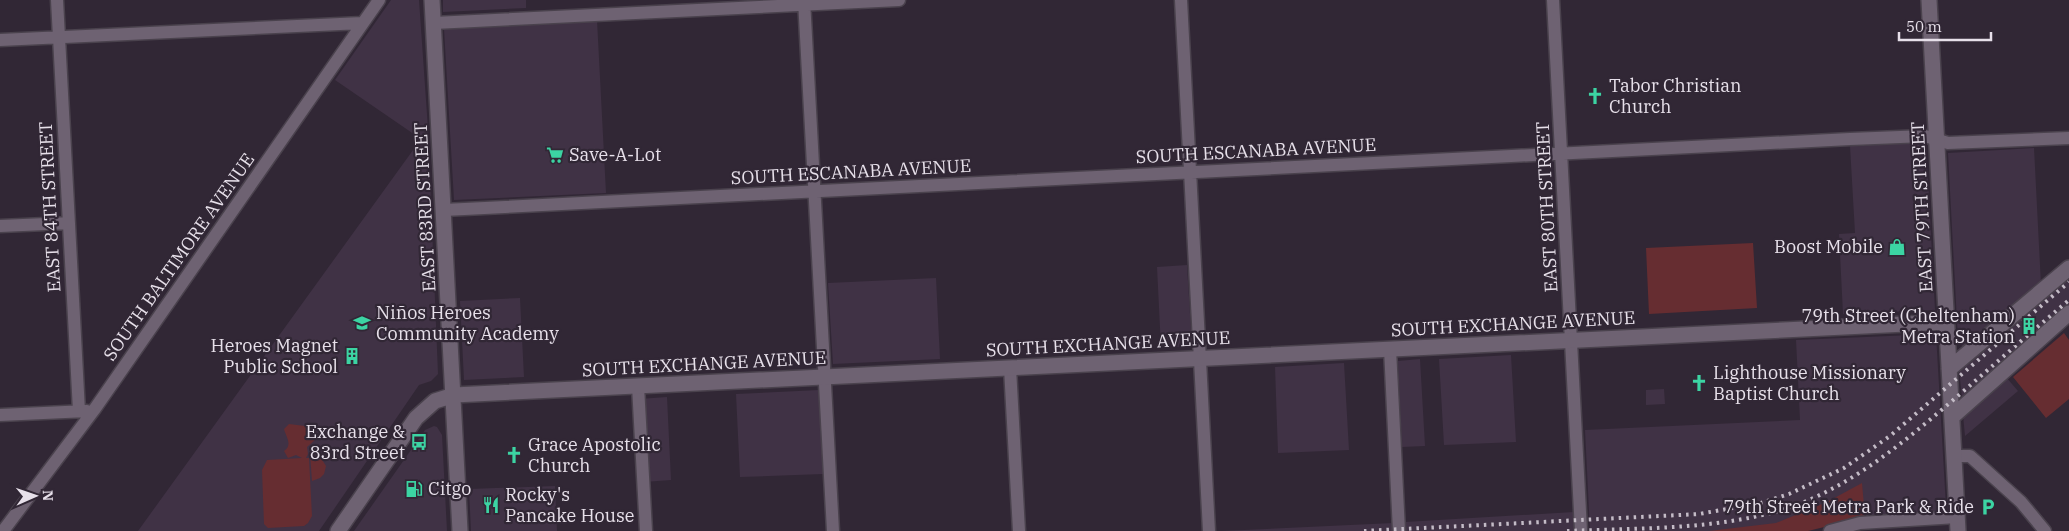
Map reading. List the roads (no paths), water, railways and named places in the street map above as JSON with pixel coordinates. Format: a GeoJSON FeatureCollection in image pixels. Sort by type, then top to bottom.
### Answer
{"type":"FeatureCollection","features":[{"type":"Feature","properties":{"kind":"street","name":"EAST 84TH STREET"},"geometry":{"type":"LineString","coordinates":[[57,0],[79,411]]}},
{"type":"Feature","properties":{"kind":"street","name":"SOUTH BALTIMORE AVENUE"},"geometry":{"type":"LineString","coordinates":[[3,531],[94,410],[378,0]]}},
{"type":"Feature","properties":{"kind":"street","name":"EAST 83RD STREET"},"geometry":{"type":"LineString","coordinates":[[432,0],[460,531]]}},
{"type":"Feature","properties":{"kind":"street"},"geometry":{"type":"LineString","coordinates":[[434,23],[805,2],[899,0]]}},
{"type":"Feature","properties":{"kind":"street"},"geometry":{"type":"LineString","coordinates":[[1181,0],[1209,531]]}},
{"type":"Feature","properties":{"kind":"street","name":"EAST 80TH STREET"},"geometry":{"type":"LineString","coordinates":[[1553,0],[1581,531]]}},
{"type":"Feature","properties":{"kind":"street","name":"EAST 79TH STREET"},"geometry":{"type":"LineString","coordinates":[[1929,0],[1957,524]]}},
{"type":"Feature","properties":{"kind":"street"},"geometry":{"type":"LineString","coordinates":[[805,2],[832,531]]}},
{"type":"Feature","properties":{"kind":"street"},"geometry":{"type":"LineString","coordinates":[[0,40],[362,23]]}},
{"type":"Feature","properties":{"kind":"street","name":"SOUTH ESCANABA AVENUE"},"geometry":{"type":"LineString","coordinates":[[444,210],[1190,171],[1925,136],[1948,143],[2069,138]]}},
{"type":"Feature","properties":{"kind":"street"},"geometry":{"type":"LineString","coordinates":[[0,226],[69,223]]}},
{"type":"Feature","properties":{"kind":"street"},"geometry":{"type":"LineString","coordinates":[[1949,369],[2069,268]]}},
{"type":"Feature","properties":{"kind":"street"},"geometry":{"type":"LineString","coordinates":[[1952,417],[2067,318]]}},
{"type":"Feature","properties":{"kind":"street","name":"SOUTH EXCHANGE AVENUE"},"geometry":{"type":"LineString","coordinates":[[338,531],[416,418],[435,401],[454,395],[1946,322]]}},
{"type":"Feature","properties":{"kind":"street"},"geometry":{"type":"LineString","coordinates":[[1390,349],[1399,531]]}},
{"type":"Feature","properties":{"kind":"street"},"geometry":{"type":"LineString","coordinates":[[1010,368],[1019,531]]}},
{"type":"Feature","properties":{"kind":"street"},"geometry":{"type":"LineString","coordinates":[[638,386],[646,531]]}},
{"type":"Feature","properties":{"kind":"street"},"geometry":{"type":"LineString","coordinates":[[0,415],[94,410]]}},
{"type":"Feature","properties":{"kind":"street"},"geometry":{"type":"LineString","coordinates":[[1954,456],[1970,456],[2021,502],[2045,531]]}},
{"type":"Feature","properties":{"kind":"street"},"geometry":{"type":"LineString","coordinates":[[1830,531],[1860,523],[1957,524]]}},
{"type":"Feature","properties":{"kind":"railway"},"geometry":{"type":"LineString","coordinates":[[1364,531],[1699,514],[1761,503],[1789,494],[1844,468],[1890,436],[2069,282]]}},
{"type":"Feature","properties":{"kind":"railway"},"geometry":{"type":"LineString","coordinates":[[1567,531],[1677,527],[1732,521],[1785,509],[1811,499],[1859,473],[1903,442],[2069,300]]}},
{"type":"Feature","properties":{"kind":"place","name":"Tabor Christian Church"},"geometry":{"type":"Point","coordinates":[1595,96]}},
{"type":"Feature","properties":{"kind":"place","name":"Save-A-Lot"},"geometry":{"type":"Point","coordinates":[555,155]}},
{"type":"Feature","properties":{"kind":"place","name":"Boost Mobile"},"geometry":{"type":"Point","coordinates":[1897,247]}},
{"type":"Feature","properties":{"kind":"place","name":"Niños Heroes Community Academy"},"geometry":{"type":"Point","coordinates":[362,323]}},
{"type":"Feature","properties":{"kind":"place","name":"79th Street (Cheltenham) Metra Station"},"geometry":{"type":"Point","coordinates":[2029,326]}},
{"type":"Feature","properties":{"kind":"place","name":"Heroes Magnet Public School"},"geometry":{"type":"Point","coordinates":[352,356]}},
{"type":"Feature","properties":{"kind":"place","name":"Lighthouse Missionary Baptist Church"},"geometry":{"type":"Point","coordinates":[1699,383]}},
{"type":"Feature","properties":{"kind":"place","name":"Exchange & 83rd Street"},"geometry":{"type":"Point","coordinates":[419,442]}},
{"type":"Feature","properties":{"kind":"place","name":"Grace Apostolic Church"},"geometry":{"type":"Point","coordinates":[514,455]}},
{"type":"Feature","properties":{"kind":"place","name":"Citgo"},"geometry":{"type":"Point","coordinates":[414,489]}},
{"type":"Feature","properties":{"kind":"place","name":"Rocky's Pancake House"},"geometry":{"type":"Point","coordinates":[491,505]}},
{"type":"Feature","properties":{"kind":"place","name":"79th Street Metra Park & Ride"},"geometry":{"type":"Point","coordinates":[1988,507]}}]}
